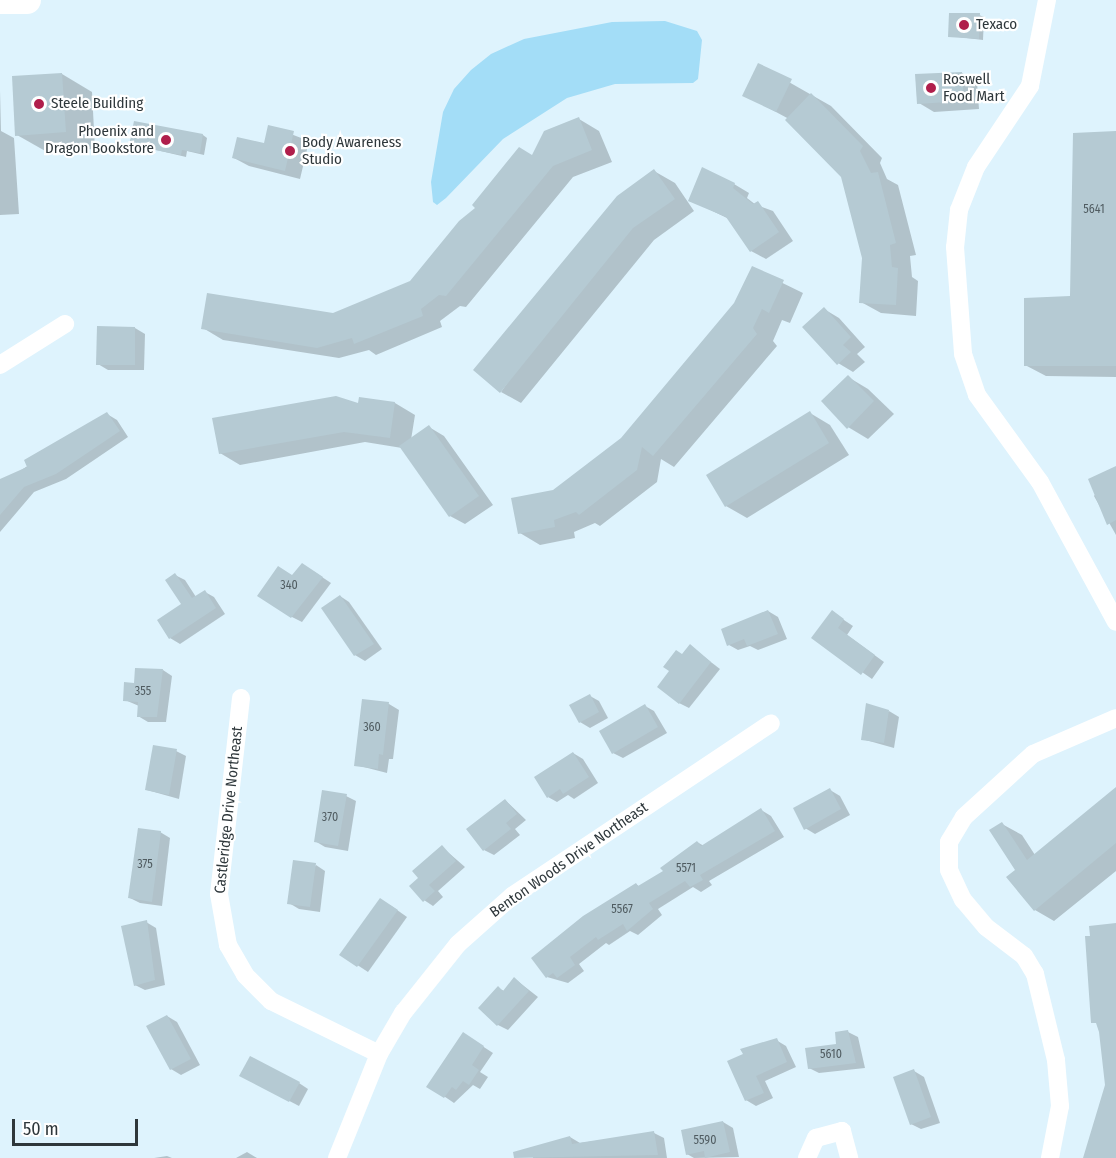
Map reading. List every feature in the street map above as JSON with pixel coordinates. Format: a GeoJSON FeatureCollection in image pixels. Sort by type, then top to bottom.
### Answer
{"type":"FeatureCollection","features":[{"type":"Feature","properties":{"kind":"main road"},"geometry":{"type":"LineString","coordinates":[[0,0],[27,0]]}},
{"type":"Feature","properties":{"kind":"street"},"geometry":{"type":"LineString","coordinates":[[1047,0],[1030,86],[975,167],[959,210],[955,248],[963,354],[976,395],[1040,482],[1116,622]]}},
{"type":"Feature","properties":{"kind":"street"},"geometry":{"type":"LineString","coordinates":[[0,365],[65,324]]}},
{"type":"Feature","properties":{"kind":"street","name":"Castleridge Drive Northeast"},"geometry":{"type":"LineString","coordinates":[[242,698],[219,894],[228,945],[245,975],[271,1001],[379,1054]]}},
{"type":"Feature","properties":{"kind":"street"},"geometry":{"type":"LineString","coordinates":[[1050,1158],[1060,1106],[1056,1060],[1035,974],[1024,956],[986,927],[963,900],[949,870],[949,842],[964,817],[1033,754],[1116,718]]}},
{"type":"Feature","properties":{"kind":"street","name":"Benton Woods Drive Northeast"},"geometry":{"type":"LineString","coordinates":[[337,1158],[379,1054],[431,974],[493,911],[771,723]]}},
{"type":"Feature","properties":{"kind":"street"},"geometry":{"type":"LineString","coordinates":[[807,1158],[816,1138],[842,1131],[849,1158]]}},
{"type":"Feature","properties":{"kind":"water"},"geometry":{"type":"Polygon","coordinates":[[[665,21],[697,31],[702,40],[698,79],[693,83],[615,84],[567,98],[503,139],[446,198],[437,205],[433,202],[431,182],[443,112],[454,89],[471,70],[491,54],[524,39],[612,22],[665,21]]]}},
{"type":"Feature","properties":{"kind":"building","name":"Texaco"},"geometry":{"type":"Polygon","coordinates":[[[949,13],[980,13],[979,39],[948,37],[949,13]]]}},
{"type":"Feature","properties":{"kind":"building"},"geometry":{"type":"Polygon","coordinates":[[[758,63],[792,79],[776,112],[742,96],[758,63]]]}},
{"type":"Feature","properties":{"kind":"building"},"geometry":{"type":"Polygon","coordinates":[[[962,72],[964,101],[917,104],[915,74],[962,72]]]}},
{"type":"Feature","properties":{"kind":"building","name":"Steele Building"},"geometry":{"type":"Polygon","coordinates":[[[62,73],[66,132],[15,136],[12,76],[62,73]]]}},
{"type":"Feature","properties":{"kind":"building"},"geometry":{"type":"Polygon","coordinates":[[[811,93],[863,146],[860,151],[871,173],[878,172],[896,243],[890,245],[892,267],[898,268],[896,305],[859,303],[862,258],[841,177],[785,120],[811,93]]]}},
{"type":"Feature","properties":{"kind":"building"},"geometry":{"type":"Polygon","coordinates":[[[579,117],[592,150],[553,166],[446,296],[439,295],[421,309],[423,316],[354,344],[352,338],[317,348],[201,329],[207,293],[333,313],[410,281],[459,221],[475,208],[472,205],[519,147],[532,155],[544,131],[579,117]]]}},
{"type":"Feature","properties":{"kind":"building","name":"Phoenix and Dragon Bookstore"},"geometry":{"type":"Polygon","coordinates":[[[134,121],[203,134],[200,153],[182,150],[181,155],[129,145],[134,121]]]}},
{"type":"Feature","properties":{"kind":"building"},"geometry":{"type":"Polygon","coordinates":[[[268,125],[294,131],[285,171],[232,158],[237,137],[264,143],[268,125]]]}},
{"type":"Feature","properties":{"kind":"building"},"geometry":{"type":"Polygon","coordinates":[[[1116,131],[1116,366],[1024,366],[1024,298],[1070,296],[1073,133],[1116,131]]]}},
{"type":"Feature","properties":{"kind":"building"},"geometry":{"type":"Polygon","coordinates":[[[702,167],[735,183],[733,188],[753,204],[758,201],[779,232],[750,252],[726,217],[688,201],[702,167]]]}},
{"type":"Feature","properties":{"kind":"building"},"geometry":{"type":"Polygon","coordinates":[[[654,169],[675,199],[633,228],[500,393],[473,370],[617,196],[654,169]]]}},
{"type":"Feature","properties":{"kind":"building"},"geometry":{"type":"Polygon","coordinates":[[[752,266],[784,280],[769,313],[762,309],[753,328],[757,334],[653,456],[642,447],[637,470],[579,515],[576,512],[554,520],[555,527],[518,534],[511,498],[553,490],[621,438],[734,303],[752,266]]]}},
{"type":"Feature","properties":{"kind":"building"},"geometry":{"type":"Polygon","coordinates":[[[824,307],[851,337],[843,345],[851,352],[837,365],[802,327],[824,307]]]}},
{"type":"Feature","properties":{"kind":"building"},"geometry":{"type":"Polygon","coordinates":[[[97,326],[135,327],[135,365],[96,365],[97,326]]]}},
{"type":"Feature","properties":{"kind":"building"},"geometry":{"type":"Polygon","coordinates":[[[848,375],[874,401],[847,429],[821,401],[848,375]]]}},
{"type":"Feature","properties":{"kind":"building"},"geometry":{"type":"Polygon","coordinates":[[[336,396],[358,403],[359,397],[395,402],[390,438],[344,432],[219,454],[212,418],[336,396]]]}},
{"type":"Feature","properties":{"kind":"building"},"geometry":{"type":"Polygon","coordinates":[[[810,411],[829,443],[725,507],[706,475],[810,411]]]}},
{"type":"Feature","properties":{"kind":"building"},"geometry":{"type":"Polygon","coordinates":[[[107,412],[120,431],[56,474],[24,487],[0,515],[0,479],[27,467],[24,460],[107,412]]]}},
{"type":"Feature","properties":{"kind":"building"},"geometry":{"type":"Polygon","coordinates":[[[429,425],[479,496],[449,517],[399,446],[429,425]]]}},
{"type":"Feature","properties":{"kind":"building"},"geometry":{"type":"Polygon","coordinates":[[[1116,466],[1116,520],[1107,525],[1088,479],[1116,466]]]}},
{"type":"Feature","properties":{"kind":"building"},"geometry":{"type":"Polygon","coordinates":[[[302,563],[323,577],[291,618],[257,596],[278,566],[292,575],[302,563]]]}},
{"type":"Feature","properties":{"kind":"building"},"geometry":{"type":"Polygon","coordinates":[[[175,573],[192,598],[205,590],[216,608],[169,639],[157,620],[181,604],[165,580],[175,573]]]}},
{"type":"Feature","properties":{"kind":"building"},"geometry":{"type":"Polygon","coordinates":[[[340,595],[374,644],[354,656],[321,608],[340,595]]]}},
{"type":"Feature","properties":{"kind":"building"},"geometry":{"type":"Polygon","coordinates":[[[768,610],[778,634],[747,646],[744,639],[727,646],[721,629],[768,610]]]}},
{"type":"Feature","properties":{"kind":"building"},"geometry":{"type":"Polygon","coordinates":[[[832,610],[844,619],[838,628],[875,655],[861,675],[811,638],[832,610]]]}},
{"type":"Feature","properties":{"kind":"building"},"geometry":{"type":"Polygon","coordinates":[[[690,644],[711,662],[679,704],[657,687],[669,671],[663,667],[676,650],[682,654],[690,644]]]}},
{"type":"Feature","properties":{"kind":"building"},"geometry":{"type":"Polygon","coordinates":[[[135,668],[163,669],[157,717],[137,717],[138,702],[123,701],[124,682],[134,683],[135,668]]]}},
{"type":"Feature","properties":{"kind":"building"},"geometry":{"type":"Polygon","coordinates":[[[590,694],[599,712],[579,723],[569,705],[590,694]]]}},
{"type":"Feature","properties":{"kind":"building"},"geometry":{"type":"Polygon","coordinates":[[[362,699],[389,702],[383,755],[379,754],[378,769],[354,766],[362,699]]]}},
{"type":"Feature","properties":{"kind":"building"},"geometry":{"type":"Polygon","coordinates":[[[866,703],[889,710],[884,743],[861,740],[866,703]]]}},
{"type":"Feature","properties":{"kind":"building"},"geometry":{"type":"Polygon","coordinates":[[[645,704],[658,727],[612,754],[599,731],[645,704]]]}},
{"type":"Feature","properties":{"kind":"building"},"geometry":{"type":"Polygon","coordinates":[[[153,745],[177,749],[169,795],[145,790],[153,745]]]}},
{"type":"Feature","properties":{"kind":"building"},"geometry":{"type":"Polygon","coordinates":[[[573,752],[589,777],[563,794],[560,789],[547,798],[534,777],[573,752]]]}},
{"type":"Feature","properties":{"kind":"building"},"geometry":{"type":"Polygon","coordinates":[[[1116,787],[1116,843],[1034,911],[1006,877],[1015,870],[989,830],[1002,822],[1027,860],[1116,787]]]}},
{"type":"Feature","properties":{"kind":"building"},"geometry":{"type":"Polygon","coordinates":[[[830,788],[841,809],[804,830],[793,808],[830,788]]]}},
{"type":"Feature","properties":{"kind":"building"},"geometry":{"type":"Polygon","coordinates":[[[322,790],[347,794],[338,846],[314,842],[322,790]]]}},
{"type":"Feature","properties":{"kind":"building"},"geometry":{"type":"Polygon","coordinates":[[[505,799],[517,814],[506,823],[511,829],[483,851],[466,829],[505,799]]]}},
{"type":"Feature","properties":{"kind":"building"},"geometry":{"type":"Polygon","coordinates":[[[761,808],[775,831],[700,875],[703,880],[690,887],[685,881],[649,903],[653,909],[627,931],[623,924],[598,940],[596,937],[570,957],[575,965],[557,978],[553,973],[546,978],[531,958],[583,916],[636,883],[638,886],[663,871],[660,868],[697,841],[701,846],[761,808]]]}},
{"type":"Feature","properties":{"kind":"building"},"geometry":{"type":"Polygon","coordinates":[[[138,828],[161,831],[152,902],[128,898],[138,828]]]}},
{"type":"Feature","properties":{"kind":"building"},"geometry":{"type":"Polygon","coordinates":[[[442,845],[456,861],[429,885],[435,891],[423,902],[409,886],[418,878],[412,871],[442,845]]]}},
{"type":"Feature","properties":{"kind":"building"},"geometry":{"type":"Polygon","coordinates":[[[293,860],[316,863],[310,907],[287,904],[293,860]]]}},
{"type":"Feature","properties":{"kind":"building"},"geometry":{"type":"Polygon","coordinates":[[[380,898],[398,910],[357,967],[339,955],[380,898]]]}},
{"type":"Feature","properties":{"kind":"building"},"geometry":{"type":"Polygon","coordinates":[[[147,920],[155,980],[134,986],[121,926],[147,920]]]}},
{"type":"Feature","properties":{"kind":"building"},"geometry":{"type":"Polygon","coordinates":[[[1116,923],[1116,1158],[1083,1158],[1105,1085],[1099,1032],[1096,1023],[1091,1023],[1085,936],[1090,936],[1089,926],[1116,923]]]}},
{"type":"Feature","properties":{"kind":"building"},"geometry":{"type":"Polygon","coordinates":[[[514,977],[529,991],[497,1026],[478,1008],[498,986],[503,991],[514,977]]]}},
{"type":"Feature","properties":{"kind":"building"},"geometry":{"type":"Polygon","coordinates":[[[167,1015],[191,1059],[170,1070],[146,1026],[167,1015]]]}},
{"type":"Feature","properties":{"kind":"building"},"geometry":{"type":"Polygon","coordinates":[[[848,1030],[856,1063],[808,1069],[805,1048],[836,1044],[835,1032],[848,1030]]]}},
{"type":"Feature","properties":{"kind":"building"},"geometry":{"type":"Polygon","coordinates":[[[463,1032],[484,1046],[472,1065],[479,1070],[469,1085],[463,1081],[456,1090],[452,1087],[444,1098],[426,1087],[463,1032]]]}},
{"type":"Feature","properties":{"kind":"building"},"geometry":{"type":"Polygon","coordinates":[[[777,1038],[787,1062],[756,1076],[764,1093],[745,1101],[727,1061],[743,1054],[740,1049],[777,1038]]]}},
{"type":"Feature","properties":{"kind":"building"},"geometry":{"type":"Polygon","coordinates":[[[250,1056],[300,1082],[289,1102],[239,1076],[250,1056]]]}},
{"type":"Feature","properties":{"kind":"building"},"geometry":{"type":"Polygon","coordinates":[[[914,1069],[931,1117],[910,1125],[893,1077],[914,1069]]]}},
{"type":"Feature","properties":{"kind":"building"},"geometry":{"type":"Polygon","coordinates":[[[723,1121],[730,1152],[705,1158],[704,1151],[686,1155],[681,1130],[723,1121]]]}},
{"type":"Feature","properties":{"kind":"building"},"geometry":{"type":"Polygon","coordinates":[[[654,1131],[658,1155],[514,1158],[513,1152],[570,1136],[572,1144],[654,1131]]]}},
{"type":"Feature","properties":{"kind":"place","name":"Texaco"},"geometry":{"type":"Point","coordinates":[964,25]}},
{"type":"Feature","properties":{"kind":"place","name":"Roswell Food Mart"},"geometry":{"type":"Point","coordinates":[931,88]}},
{"type":"Feature","properties":{"kind":"place","name":"Steele Building"},"geometry":{"type":"Point","coordinates":[39,104]}},
{"type":"Feature","properties":{"kind":"place","name":"Phoenix and Dragon Bookstore"},"geometry":{"type":"Point","coordinates":[166,140]}},
{"type":"Feature","properties":{"kind":"place","name":"Body Awareness Studio"},"geometry":{"type":"Point","coordinates":[290,151]}}]}
